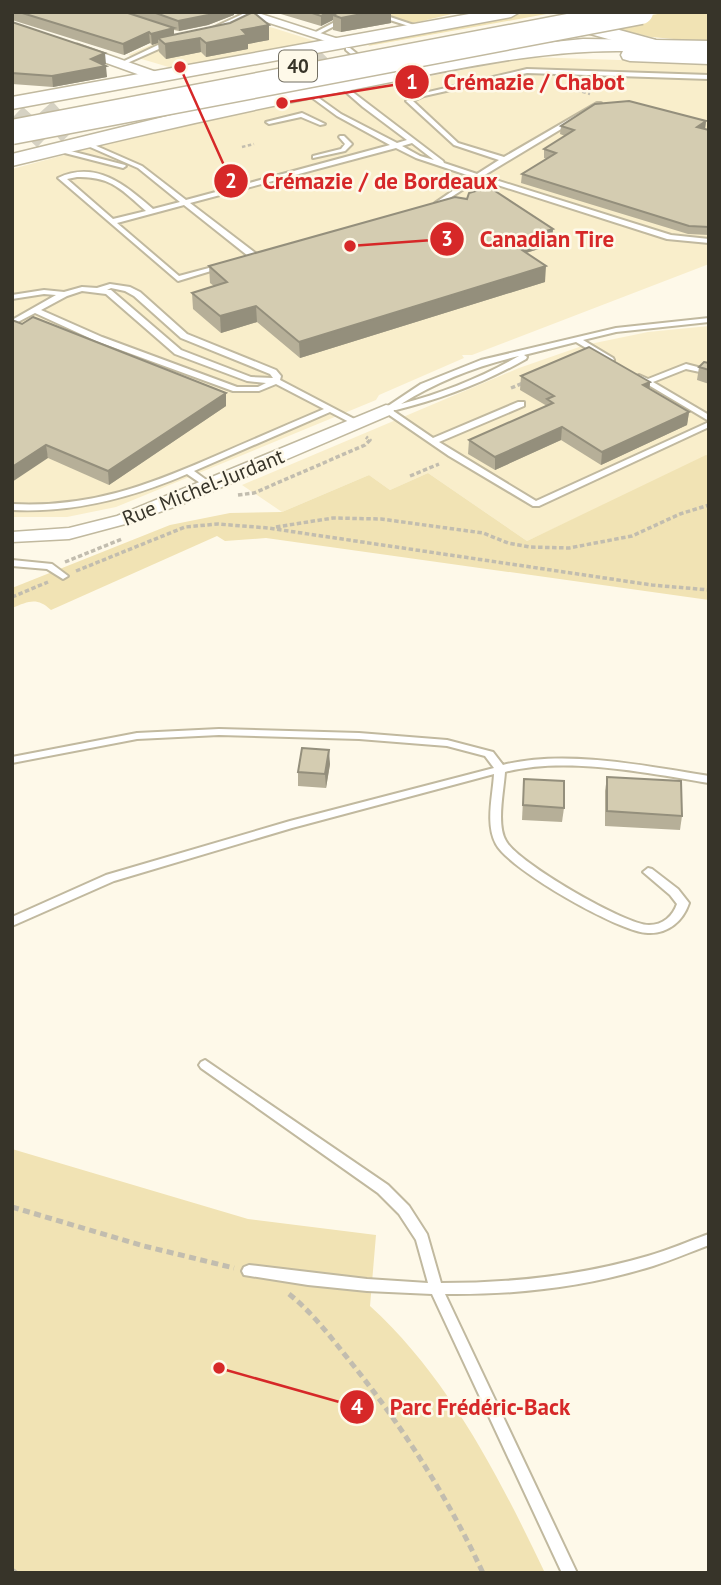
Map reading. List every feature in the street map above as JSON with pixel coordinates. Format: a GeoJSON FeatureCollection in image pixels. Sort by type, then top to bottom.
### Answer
{"type":"FeatureCollection","features":[{"type":"Feature","properties":{"kind":"highway","name":"40"},"geometry":{"type":"LineString","coordinates":[[309,66],[641,12]]}},
{"type":"Feature","properties":{"kind":"highway","name":"40"},"geometry":{"type":"LineString","coordinates":[[18,119],[587,20]]}},
{"type":"Feature","properties":{"kind":"highway"},"geometry":{"type":"LineString","coordinates":[[18,119],[214,103],[309,66]]}},
{"type":"Feature","properties":{"kind":"main road"},"geometry":{"type":"LineString","coordinates":[[18,119],[63,141],[194,113],[309,66],[345,46],[476,15],[511,12]]}},
{"type":"Feature","properties":{"kind":"main road"},"geometry":{"type":"LineString","coordinates":[[587,20],[654,46]]}},
{"type":"Feature","properties":{"kind":"main road"},"geometry":{"type":"LineString","coordinates":[[562,46],[606,55],[709,58]]}},
{"type":"Feature","properties":{"kind":"main road"},"geometry":{"type":"LineString","coordinates":[[18,119],[163,81],[274,60],[309,66],[340,84],[562,46],[709,47]]}},
{"type":"Feature","properties":{"kind":"street"},"geometry":{"type":"LineString","coordinates":[[250,17],[309,66]]}},
{"type":"Feature","properties":{"kind":"street"},"geometry":{"type":"LineString","coordinates":[[60,42],[123,63],[163,81]]}},
{"type":"Feature","properties":{"kind":"street","name":"Rue Michel-Jurdant"},"geometry":{"type":"LineString","coordinates":[[12,537],[57,535],[99,527],[209,486],[386,410]]}},
{"type":"Feature","properties":{"kind":"lane"},"geometry":{"type":"LineString","coordinates":[[359,12],[309,66],[339,115],[425,160],[670,237],[709,241]]}},
{"type":"Feature","properties":{"kind":"lane"},"geometry":{"type":"LineString","coordinates":[[368,12],[420,28]]}},
{"type":"Feature","properties":{"kind":"lane"},"geometry":{"type":"LineString","coordinates":[[228,34],[200,35],[250,17]]}},
{"type":"Feature","properties":{"kind":"lane"},"geometry":{"type":"LineString","coordinates":[[123,63],[160,46],[187,41]]}},
{"type":"Feature","properties":{"kind":"lane"},"geometry":{"type":"LineString","coordinates":[[345,46],[382,78]]}},
{"type":"Feature","properties":{"kind":"lane"},"geometry":{"type":"LineString","coordinates":[[506,160],[453,143],[409,101],[422,94],[527,71],[709,77]]}},
{"type":"Feature","properties":{"kind":"lane"},"geometry":{"type":"LineString","coordinates":[[340,84],[450,167]]}},
{"type":"Feature","properties":{"kind":"lane"},"geometry":{"type":"LineString","coordinates":[[430,206],[442,202],[478,176],[585,110],[608,103]]}},
{"type":"Feature","properties":{"kind":"lane"},"geometry":{"type":"LineString","coordinates":[[268,122],[302,115],[322,124]]}},
{"type":"Feature","properties":{"kind":"lane"},"geometry":{"type":"LineString","coordinates":[[315,157],[346,149],[349,144],[342,137]]}},
{"type":"Feature","properties":{"kind":"lane"},"geometry":{"type":"LineString","coordinates":[[63,141],[152,176]]}},
{"type":"Feature","properties":{"kind":"lane"},"geometry":{"type":"LineString","coordinates":[[63,141],[135,164],[255,257]]}},
{"type":"Feature","properties":{"kind":"lane"},"geometry":{"type":"LineString","coordinates":[[112,222],[413,141]]}},
{"type":"Feature","properties":{"kind":"lane"},"geometry":{"type":"LineString","coordinates":[[151,211],[110,178],[87,173],[61,178],[178,279],[229,264]]}},
{"type":"Feature","properties":{"kind":"lane"},"geometry":{"type":"LineString","coordinates":[[442,202],[453,205]]}},
{"type":"Feature","properties":{"kind":"lane"},"geometry":{"type":"LineString","coordinates":[[240,261],[267,254]]}},
{"type":"Feature","properties":{"kind":"lane"},"geometry":{"type":"LineString","coordinates":[[12,323],[64,294],[82,289],[119,287],[137,293],[184,336],[273,372],[277,376],[276,381]]}},
{"type":"Feature","properties":{"kind":"lane"},"geometry":{"type":"LineString","coordinates":[[100,290],[114,296],[178,352],[250,379],[276,381],[328,410],[341,412],[358,423]]}},
{"type":"Feature","properties":{"kind":"lane"},"geometry":{"type":"LineString","coordinates":[[12,298],[44,292],[64,294]]}},
{"type":"Feature","properties":{"kind":"lane"},"geometry":{"type":"LineString","coordinates":[[35,310],[99,339],[236,388],[259,389],[276,381]]}},
{"type":"Feature","properties":{"kind":"lane"},"geometry":{"type":"LineString","coordinates":[[386,410],[435,381],[484,362],[635,327],[709,320]]}},
{"type":"Feature","properties":{"kind":"lane"},"geometry":{"type":"LineString","coordinates":[[576,339],[620,366]]}},
{"type":"Feature","properties":{"kind":"lane"},"geometry":{"type":"LineString","coordinates":[[386,410],[440,396],[501,370],[532,352]]}},
{"type":"Feature","properties":{"kind":"lane"},"geometry":{"type":"LineString","coordinates":[[647,382],[686,366],[706,372]]}},
{"type":"Feature","properties":{"kind":"lane"},"geometry":{"type":"LineString","coordinates":[[629,372],[709,422]]}},
{"type":"Feature","properties":{"kind":"lane"},"geometry":{"type":"LineString","coordinates":[[433,441],[521,404]]}},
{"type":"Feature","properties":{"kind":"lane"},"geometry":{"type":"LineString","coordinates":[[12,507],[37,508],[89,503],[133,493],[328,410]]}},
{"type":"Feature","properties":{"kind":"lane"},"geometry":{"type":"LineString","coordinates":[[386,410],[537,504],[709,422]]}},
{"type":"Feature","properties":{"kind":"lane"},"geometry":{"type":"LineString","coordinates":[[188,471],[209,486]]}},
{"type":"Feature","properties":{"kind":"lane"},"geometry":{"type":"LineString","coordinates":[[12,563],[49,566],[63,576]]}},
{"type":"Feature","properties":{"kind":"lane"},"geometry":{"type":"LineString","coordinates":[[12,760],[137,736],[219,732],[359,736],[447,743],[489,754],[500,769],[498,831],[502,845],[514,859],[625,923],[645,929],[658,928],[671,922],[680,915],[682,903],[674,892],[648,872]]}},
{"type":"Feature","properties":{"kind":"lane"},"geometry":{"type":"LineString","coordinates":[[12,922],[110,878],[290,825],[500,769],[550,762],[584,763],[709,779]]}},
{"type":"Feature","properties":{"kind":"lane"},"geometry":{"type":"LineString","coordinates":[[205,1065],[383,1189],[404,1210],[422,1238],[436,1289],[570,1573]]}},
{"type":"Feature","properties":{"kind":"lane"},"geometry":{"type":"LineString","coordinates":[[249,1271],[356,1284],[506,1290],[594,1278],[648,1264],[709,1240]]}},
{"type":"Feature","properties":{"kind":"path"},"geometry":{"type":"LineString","coordinates":[[242,147],[254,144]]}},
{"type":"Feature","properties":{"kind":"path"},"geometry":{"type":"LineString","coordinates":[[511,388],[525,382]]}},
{"type":"Feature","properties":{"kind":"path"},"geometry":{"type":"LineString","coordinates":[[410,476],[428,468]]}},
{"type":"Feature","properties":{"kind":"path"},"geometry":{"type":"LineString","coordinates":[[268,528],[333,518],[381,519],[483,533],[508,543],[530,547],[569,548],[632,536],[680,514],[709,505]]}},
{"type":"Feature","properties":{"kind":"path"},"geometry":{"type":"LineString","coordinates":[[12,597],[185,527],[218,524],[268,528],[652,585],[709,590]]}},
{"type":"Feature","properties":{"kind":"path"},"geometry":{"type":"LineString","coordinates":[[12,1208],[144,1246],[249,1271]]}},
{"type":"Feature","properties":{"kind":"path"},"geometry":{"type":"LineString","coordinates":[[283,1290],[302,1304],[391,1411],[432,1474],[483,1573]]}},
{"type":"Feature","properties":{"kind":"shaded area"},"geometry":{"type":"Polygon","coordinates":[[[375,12],[460,12],[414,23],[375,12]]]}},
{"type":"Feature","properties":{"kind":"shaded area"},"geometry":{"type":"Polygon","coordinates":[[[531,12],[552,13],[368,46],[374,42],[531,12]]]}},
{"type":"Feature","properties":{"kind":"shaded area"},"geometry":{"type":"Polygon","coordinates":[[[668,12],[709,12],[709,42],[651,37],[601,25],[668,12]]]}},
{"type":"Feature","properties":{"kind":"shaded area"},"geometry":{"type":"Polygon","coordinates":[[[244,19],[315,41],[172,68],[128,55],[171,36],[211,34],[244,19]]]}},
{"type":"Feature","properties":{"kind":"shaded area"},"geometry":{"type":"Polygon","coordinates":[[[530,57],[709,63],[709,264],[472,355],[462,355],[464,358],[379,395],[376,400],[116,507],[67,517],[12,517],[12,169],[128,138],[243,112],[530,57]]]}},
{"type":"Feature","properties":{"kind":"shaded area"},"geometry":{"type":"Polygon","coordinates":[[[709,326],[709,456],[527,541],[428,473],[390,490],[369,475],[282,512],[242,485],[519,368],[585,345],[648,332],[709,326]]]}},
{"type":"Feature","properties":{"kind":"shaded area"},"geometry":{"type":"Polygon","coordinates":[[[706,455],[709,456],[709,600],[266,538],[225,541],[217,536],[51,610],[37,602],[12,608],[12,588],[170,525],[230,513],[282,512],[369,475],[390,490],[428,473],[527,541],[706,455]]]}},
{"type":"Feature","properties":{"kind":"shaded area"},"geometry":{"type":"Polygon","coordinates":[[[12,1149],[248,1219],[376,1235],[370,1306],[424,1365],[470,1430],[545,1573],[12,1573],[12,1149]]]}},
{"type":"Feature","properties":{"kind":"building"},"geometry":{"type":"Polygon","coordinates":[[[19,12],[125,12],[174,28],[151,34],[149,32],[123,44],[19,12]]]}},
{"type":"Feature","properties":{"kind":"building"},"geometry":{"type":"Polygon","coordinates":[[[153,12],[214,12],[178,21],[153,12]]]}},
{"type":"Feature","properties":{"kind":"building"},"geometry":{"type":"Polygon","coordinates":[[[253,12],[269,25],[242,30],[247,35],[206,43],[200,38],[165,44],[158,38],[230,23],[253,12]]]}},
{"type":"Feature","properties":{"kind":"building"},"geometry":{"type":"Polygon","coordinates":[[[309,12],[327,12],[321,16],[309,12]]]}},
{"type":"Feature","properties":{"kind":"building"},"geometry":{"type":"Polygon","coordinates":[[[339,12],[372,12],[341,18],[333,15],[339,12]]]}},
{"type":"Feature","properties":{"kind":"building"},"geometry":{"type":"Polygon","coordinates":[[[12,22],[105,53],[91,59],[106,66],[52,76],[12,73],[12,22]]]}},
{"type":"Feature","properties":{"kind":"building"},"geometry":{"type":"Polygon","coordinates":[[[629,101],[706,121],[697,127],[709,130],[709,227],[689,226],[522,174],[556,153],[544,149],[574,130],[561,126],[595,104],[629,101]]]}},
{"type":"Feature","properties":{"kind":"building"},"geometry":{"type":"Polygon","coordinates":[[[489,187],[553,229],[510,242],[546,266],[299,342],[256,306],[220,316],[192,293],[227,282],[209,266],[455,197],[467,199],[469,193],[489,187]]]}},
{"type":"Feature","properties":{"kind":"building"},"geometry":{"type":"Polygon","coordinates":[[[33,317],[226,393],[108,471],[46,445],[12,467],[12,320],[22,324],[33,317]]]}},
{"type":"Feature","properties":{"kind":"building"},"geometry":{"type":"Polygon","coordinates":[[[589,347],[650,382],[643,385],[689,412],[602,452],[562,427],[495,457],[469,440],[553,403],[547,399],[554,396],[521,376],[589,347]]]}},
{"type":"Feature","properties":{"kind":"building"},"geometry":{"type":"Polygon","coordinates":[[[704,362],[709,363],[709,370],[699,367],[704,362]]]}},
{"type":"Feature","properties":{"kind":"building"},"geometry":{"type":"Polygon","coordinates":[[[302,748],[329,750],[325,774],[298,772],[302,748]]]}},
{"type":"Feature","properties":{"kind":"building"},"geometry":{"type":"Polygon","coordinates":[[[607,777],[681,781],[682,816],[607,811],[607,777]]]}},
{"type":"Feature","properties":{"kind":"building"},"geometry":{"type":"Polygon","coordinates":[[[524,779],[564,781],[564,808],[523,805],[524,779]]]}},
{"type":"Feature","properties":{"kind":"tunnel"},"geometry":{"type":"LineString","coordinates":[[313,58],[339,83]]}},
{"type":"Feature","properties":{"kind":"tunnel"},"geometry":{"type":"LineString","coordinates":[[45,108],[69,135]]}},
{"type":"Feature","properties":{"kind":"tunnel"},"geometry":{"type":"LineString","coordinates":[[16,114],[44,140]]}},
{"type":"Feature","properties":{"kind":"place","name":"Crémazie / de Bordeaux"},"geometry":{"type":"Point","coordinates":[180,67]}},
{"type":"Feature","properties":{"kind":"place","name":"Crémazie / Chabot"},"geometry":{"type":"Point","coordinates":[282,103]}},
{"type":"Feature","properties":{"kind":"place","name":"Canadian Tire"},"geometry":{"type":"Point","coordinates":[350,246]}},
{"type":"Feature","properties":{"kind":"place","name":"Parc Frédéric-Back"},"geometry":{"type":"Point","coordinates":[219,1368]}}]}
